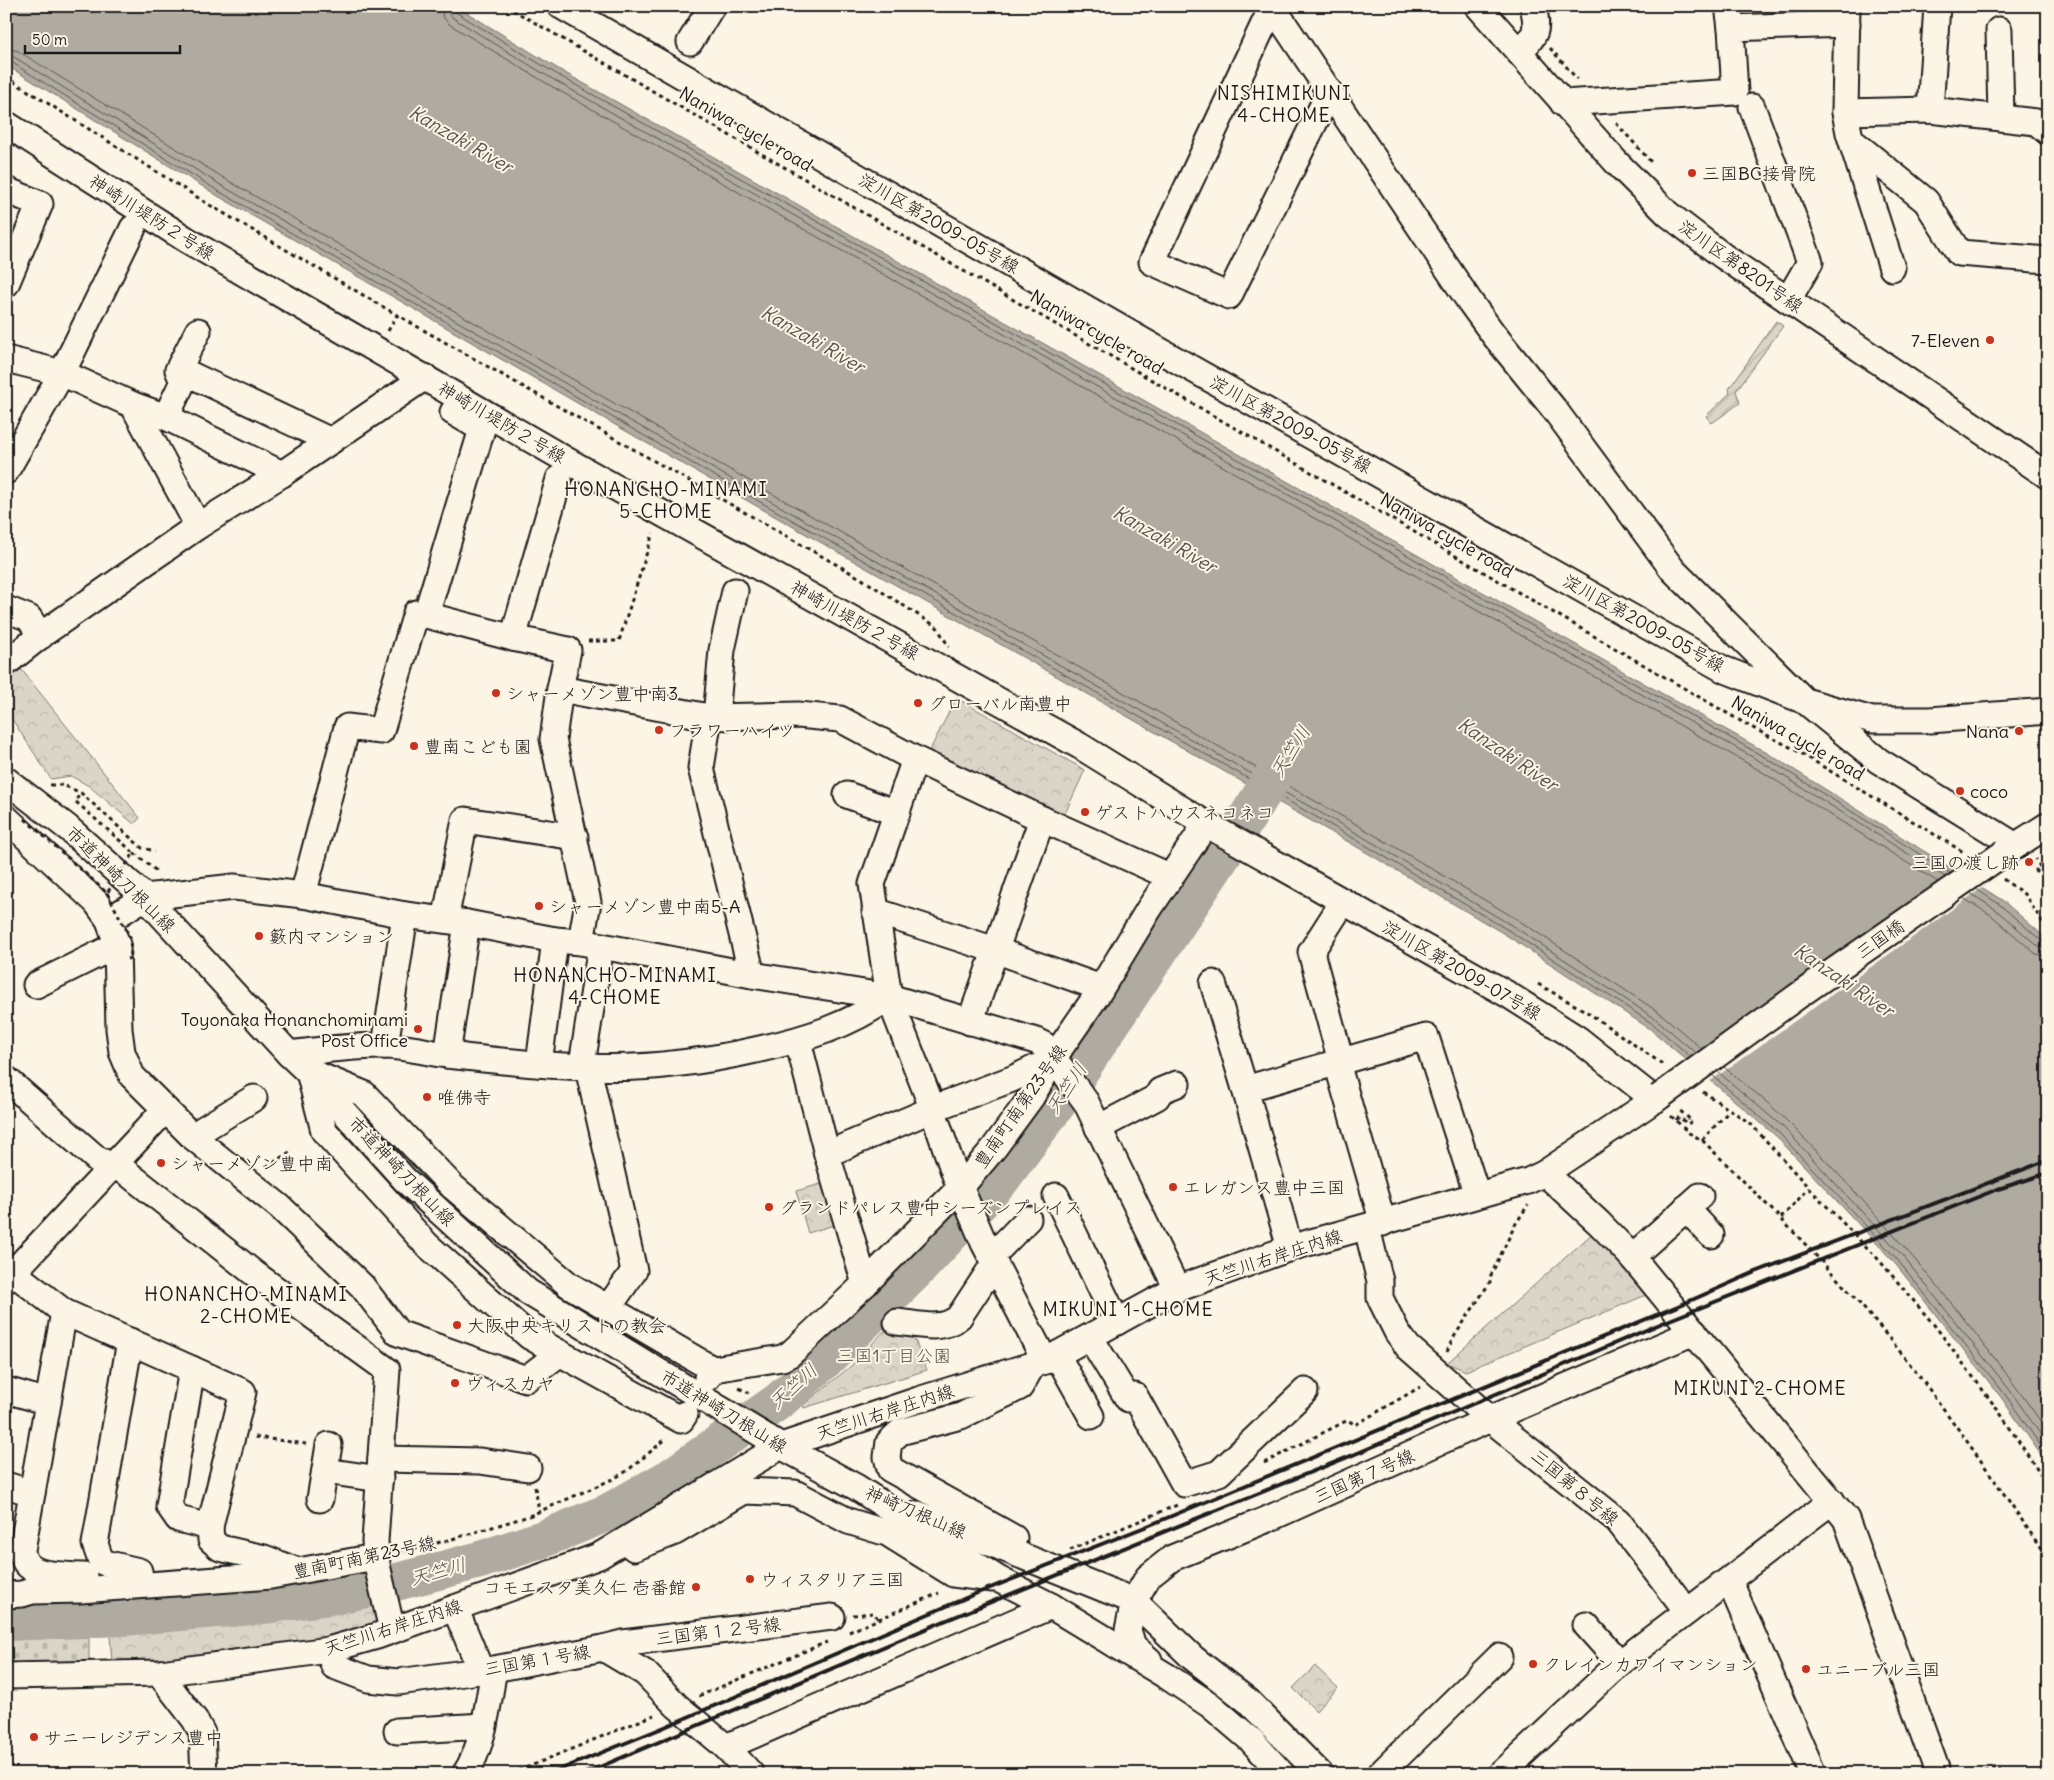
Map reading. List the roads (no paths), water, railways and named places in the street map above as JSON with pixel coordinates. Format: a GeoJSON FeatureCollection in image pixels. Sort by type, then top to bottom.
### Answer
{"type":"FeatureCollection","features":[{"type":"Feature","properties":{"kind":"street","name":"淀川区第2009-05号線"},"geometry":{"type":"LineString","coordinates":[[561,6],[1150,345],[1723,669],[1805,701],[1879,761],[2010,850]]}},
{"type":"Feature","properties":{"kind":"street"},"geometry":{"type":"LineString","coordinates":[[690,42],[712,6]]}},
{"type":"Feature","properties":{"kind":"street","name":"淀川区第8201号線"},"geometry":{"type":"LineString","coordinates":[[1478,6],[1616,162],[1668,214],[1716,251],[2048,476]]}},
{"type":"Feature","properties":{"kind":"street"},"geometry":{"type":"LineString","coordinates":[[1518,52],[1533,37],[1538,24],[1533,6]]}},
{"type":"Feature","properties":{"kind":"street"},"geometry":{"type":"LineString","coordinates":[[1930,110],[1937,6]]}},
{"type":"Feature","properties":{"kind":"street"},"geometry":{"type":"LineString","coordinates":[[1272,7],[1152,262],[1229,296],[1329,93]]}},
{"type":"Feature","properties":{"kind":"street"},"geometry":{"type":"LineString","coordinates":[[1272,7],[1470,302],[1554,409],[1673,570],[1805,701],[1872,720],[1930,720],[2048,710]]}},
{"type":"Feature","properties":{"kind":"street"},"geometry":{"type":"LineString","coordinates":[[1563,103],[1735,92],[1729,17],[1847,15],[1845,112],[1849,132],[1892,268]]}},
{"type":"Feature","properties":{"kind":"street"},"geometry":{"type":"LineString","coordinates":[[1999,30],[2001,118]]}},
{"type":"Feature","properties":{"kind":"street"},"geometry":{"type":"LineString","coordinates":[[1752,107],[1810,262],[1788,300]]}},
{"type":"Feature","properties":{"kind":"street"},"geometry":{"type":"LineString","coordinates":[[1845,112],[1930,110],[2036,122],[2046,125]]}},
{"type":"Feature","properties":{"kind":"street","name":"神崎川堤防２号線"},"geometry":{"type":"LineString","coordinates":[[6,124],[187,240],[418,382],[568,461],[1080,746],[1259,855]]}},
{"type":"Feature","properties":{"kind":"street"},"geometry":{"type":"LineString","coordinates":[[1853,142],[1926,201],[1959,253],[2048,260]]}},
{"type":"Feature","properties":{"kind":"street"},"geometry":{"type":"LineString","coordinates":[[6,190],[40,204],[6,284]]}},
{"type":"Feature","properties":{"kind":"street"},"geometry":{"type":"LineString","coordinates":[[6,471],[62,373],[133,228]]}},
{"type":"Feature","properties":{"kind":"street"},"geometry":{"type":"LineString","coordinates":[[183,381],[178,370],[198,331]]}},
{"type":"Feature","properties":{"kind":"street"},"geometry":{"type":"LineString","coordinates":[[6,359],[62,373],[133,405],[166,417],[282,474]]}},
{"type":"Feature","properties":{"kind":"street"},"geometry":{"type":"LineString","coordinates":[[166,417],[187,373],[331,441]]}},
{"type":"Feature","properties":{"kind":"street"},"geometry":{"type":"LineString","coordinates":[[6,662],[198,526],[282,474],[418,382],[482,429],[426,615]]}},
{"type":"Feature","properties":{"kind":"street"},"geometry":{"type":"LineString","coordinates":[[133,405],[198,526]]}},
{"type":"Feature","properties":{"kind":"street"},"geometry":{"type":"LineString","coordinates":[[513,638],[559,479]]}},
{"type":"Feature","properties":{"kind":"street"},"geometry":{"type":"LineString","coordinates":[[735,591],[722,650],[713,717],[701,768],[752,975]]}},
{"type":"Feature","properties":{"kind":"street"},"geometry":{"type":"LineString","coordinates":[[6,609],[29,618],[41,636]]}},
{"type":"Feature","properties":{"kind":"street"},"geometry":{"type":"LineString","coordinates":[[303,896],[347,727],[381,731],[416,613],[568,650],[553,739],[588,902],[591,944],[583,1058],[588,1068],[634,1271],[608,1308],[570,1285],[453,1188],[364,1094],[308,1072]]}},
{"type":"Feature","properties":{"kind":"street"},"geometry":{"type":"LineString","coordinates":[[560,689],[713,717],[798,715],[840,719],[915,759],[1042,820],[1171,877]]}},
{"type":"Feature","properties":{"kind":"street"},"geometry":{"type":"LineString","coordinates":[[915,759],[872,884],[889,997],[955,1175],[989,1252],[1045,1361],[1091,1416]]}},
{"type":"Feature","properties":{"kind":"street","name":"市道神崎刀根山線"},"geometry":{"type":"LineString","coordinates":[[6,780],[68,828],[145,897],[289,1054],[308,1072],[405,1180],[528,1292],[710,1404],[856,1487]]}},
{"type":"Feature","properties":{"kind":"street"},"geometry":{"type":"LineString","coordinates":[[847,795],[897,813]]}},
{"type":"Feature","properties":{"kind":"street"},"geometry":{"type":"LineString","coordinates":[[16,819],[96,902],[109,920],[122,952],[119,1029],[122,1052],[132,1076],[165,1110],[192,1136],[280,1206],[362,1286],[398,1333],[526,1379],[560,1353]]}},
{"type":"Feature","properties":{"kind":"street"},"geometry":{"type":"LineString","coordinates":[[447,1054],[464,820],[574,837]]}},
{"type":"Feature","properties":{"kind":"street"},"geometry":{"type":"LineString","coordinates":[[970,1022],[1042,820]]}},
{"type":"Feature","properties":{"kind":"street","name":"三国橋"},"geometry":{"type":"LineString","coordinates":[[1663,1101],[1802,993],[2048,825]]}},
{"type":"Feature","properties":{"kind":"street","name":"豊南町南第23号線"},"geometry":{"type":"LineString","coordinates":[[608,1308],[711,1374],[782,1358],[790,1354],[962,1190],[1056,1062],[1149,909],[1209,826]]}},
{"type":"Feature","properties":{"kind":"street","name":"淀川区第2009-07号線"},"geometry":{"type":"LineString","coordinates":[[1259,855],[1507,994],[1578,1039],[1663,1101]]}},
{"type":"Feature","properties":{"kind":"street"},"geometry":{"type":"LineString","coordinates":[[109,920],[145,897],[234,887],[303,896],[405,915],[555,940],[591,944],[752,975],[889,997],[1036,1041],[1044,1045],[1086,1102],[1177,1289]]}},
{"type":"Feature","properties":{"kind":"street","name":"三国第８号線"},"geometry":{"type":"LineString","coordinates":[[1343,902],[1311,952],[1339,1062],[1375,1225],[1380,1298],[1397,1332],[1408,1348],[1490,1419],[1618,1521],[1687,1611]]}},
{"type":"Feature","properties":{"kind":"street"},"geometry":{"type":"LineString","coordinates":[[875,911],[995,950],[1101,988]]}},
{"type":"Feature","properties":{"kind":"street"},"geometry":{"type":"LineString","coordinates":[[385,1046],[405,915]]}},
{"type":"Feature","properties":{"kind":"street"},"geometry":{"type":"LineString","coordinates":[[539,1064],[555,940]]}},
{"type":"Feature","properties":{"kind":"street"},"geometry":{"type":"LineString","coordinates":[[36,985],[122,952]]}},
{"type":"Feature","properties":{"kind":"street"},"geometry":{"type":"LineString","coordinates":[[1213,983],[1290,1248]]}},
{"type":"Feature","properties":{"kind":"street"},"geometry":{"type":"LineString","coordinates":[[289,1054],[343,1047],[385,1046],[588,1068],[672,1065],[725,1057],[798,1040],[831,1028],[874,1008],[889,997]]}},
{"type":"Feature","properties":{"kind":"street"},"geometry":{"type":"LineString","coordinates":[[1244,1090],[1426,1036],[1477,1195]]}},
{"type":"Feature","properties":{"kind":"street"},"geometry":{"type":"LineString","coordinates":[[798,1040],[827,1154],[865,1284]]}},
{"type":"Feature","properties":{"kind":"street"},"geometry":{"type":"LineString","coordinates":[[827,1154],[932,1110],[1056,1062]]}},
{"type":"Feature","properties":{"kind":"street"},"geometry":{"type":"LineString","coordinates":[[308,1072],[324,1131],[426,1244],[529,1336],[683,1417]]}},
{"type":"Feature","properties":{"kind":"street"},"geometry":{"type":"LineString","coordinates":[[6,1079],[97,1159],[126,1172],[255,1274],[387,1370]]}},
{"type":"Feature","properties":{"kind":"street"},"geometry":{"type":"LineString","coordinates":[[1098,1128],[1157,1097],[1160,1092],[1177,1084]]}},
{"type":"Feature","properties":{"kind":"street"},"geometry":{"type":"LineString","coordinates":[[192,1136],[254,1098]]}},
{"type":"Feature","properties":{"kind":"street","name":"天竺川右岸庄内線"},"geometry":{"type":"LineString","coordinates":[[6,1676],[161,1673],[328,1650],[456,1608],[599,1556],[775,1442],[1045,1361],[1177,1289],[1290,1248],[1528,1181],[1545,1173],[1663,1101]]}},
{"type":"Feature","properties":{"kind":"street"},"geometry":{"type":"LineString","coordinates":[[165,1110],[9,1273],[64,1312],[243,1392],[208,1536]]}},
{"type":"Feature","properties":{"kind":"street"},"geometry":{"type":"LineString","coordinates":[[1545,1173],[1594,1218],[1632,1257],[1846,1519],[1938,1774]]}},
{"type":"Feature","properties":{"kind":"street"},"geometry":{"type":"LineString","coordinates":[[1056,1196],[1117,1322]]}},
{"type":"Feature","properties":{"kind":"street"},"geometry":{"type":"LineString","coordinates":[[1632,1257],[1693,1202],[1711,1235]]}},
{"type":"Feature","properties":{"kind":"street"},"geometry":{"type":"LineString","coordinates":[[897,1322],[942,1327],[954,1322],[959,1317],[989,1252],[1028,1219]]}},
{"type":"Feature","properties":{"kind":"street"},"geometry":{"type":"LineString","coordinates":[[64,1312],[22,1550],[24,1562],[28,1567],[42,1572],[107,1579],[134,1586],[139,1571],[101,1561],[95,1544],[130,1340]]}},
{"type":"Feature","properties":{"kind":"street","name":"三国第７号線"},"geometry":{"type":"LineString","coordinates":[[1168,1677],[1133,1646],[1128,1630],[1134,1601],[1148,1577],[1172,1558],[1268,1520],[1490,1419],[1694,1332]]}},
{"type":"Feature","properties":{"kind":"street"},"geometry":{"type":"LineString","coordinates":[[392,1630],[376,1561],[375,1541],[387,1370],[398,1333]]}},
{"type":"Feature","properties":{"kind":"street"},"geometry":{"type":"LineString","coordinates":[[1090,1337],[1128,1399],[1135,1396],[1184,1484],[1219,1473],[1240,1458],[1306,1391]]}},
{"type":"Feature","properties":{"kind":"street"},"geometry":{"type":"LineString","coordinates":[[1045,1361],[1020,1387],[961,1416],[900,1432],[889,1442],[888,1457],[890,1469],[992,1526],[1068,1564],[1110,1591]]}},
{"type":"Feature","properties":{"kind":"street"},"geometry":{"type":"LineString","coordinates":[[192,1369],[169,1506],[178,1519],[208,1536],[220,1548],[264,1558],[297,1571]]}},
{"type":"Feature","properties":{"kind":"street"},"geometry":{"type":"LineString","coordinates":[[6,1390],[48,1402]]}},
{"type":"Feature","properties":{"kind":"street"},"geometry":{"type":"LineString","coordinates":[[320,1499],[328,1455],[380,1469],[480,1461],[528,1468]]}},
{"type":"Feature","properties":{"kind":"street"},"geometry":{"type":"LineString","coordinates":[[6,1485],[32,1493]]}},
{"type":"Feature","properties":{"kind":"street","name":"神崎刀根山線"},"geometry":{"type":"LineString","coordinates":[[856,1487],[1134,1601],[1193,1658],[1248,1701],[1320,1774]]}},
{"type":"Feature","properties":{"kind":"street","name":"神崎刀根山線"},"geometry":{"type":"LineString","coordinates":[[856,1487],[998,1579],[1051,1606],[1168,1677],[1210,1705],[1251,1740],[1282,1774]]}},
{"type":"Feature","properties":{"kind":"street"},"geometry":{"type":"LineString","coordinates":[[599,1556],[644,1546],[675,1532],[744,1491],[796,1492],[848,1521],[887,1534],[953,1574],[998,1579]]}},
{"type":"Feature","properties":{"kind":"street"},"geometry":{"type":"LineString","coordinates":[[1500,1774],[1620,1663],[1832,1501]]}},
{"type":"Feature","properties":{"kind":"street","name":"豊南町南第23号線"},"geometry":{"type":"LineString","coordinates":[[6,1595],[32,1591],[134,1586],[199,1578],[271,1576],[376,1561]]}},
{"type":"Feature","properties":{"kind":"street"},"geometry":{"type":"LineString","coordinates":[[1729,1580],[1813,1774]]}},
{"type":"Feature","properties":{"kind":"street"},"geometry":{"type":"LineString","coordinates":[[726,1747],[1051,1606]]}},
{"type":"Feature","properties":{"kind":"street"},"geometry":{"type":"LineString","coordinates":[[456,1608],[487,1670],[484,1726],[470,1767],[465,1774]]}},
{"type":"Feature","properties":{"kind":"street","name":"三国第１２号線"},"geometry":{"type":"LineString","coordinates":[[603,1648],[623,1643],[832,1617]]}},
{"type":"Feature","properties":{"kind":"street"},"geometry":{"type":"LineString","coordinates":[[1586,1625],[1620,1663]]}},
{"type":"Feature","properties":{"kind":"street","name":"三国第１号線"},"geometry":{"type":"LineString","coordinates":[[328,1650],[334,1666],[368,1680],[398,1682],[487,1670],[603,1648],[645,1673],[677,1706],[726,1747],[750,1774]]}},
{"type":"Feature","properties":{"kind":"street"},"geometry":{"type":"LineString","coordinates":[[1380,1774],[1499,1656]]}},
{"type":"Feature","properties":{"kind":"street"},"geometry":{"type":"LineString","coordinates":[[161,1673],[195,1720],[202,1733],[204,1774]]}},
{"type":"Feature","properties":{"kind":"street"},"geometry":{"type":"LineString","coordinates":[[397,1731],[484,1726]]}},
{"type":"Feature","properties":{"kind":"water","name":"Kanzaki River"},"geometry":{"type":"Polygon","coordinates":[[[6,6],[456,6],[560,70],[1769,754],[2002,900],[2048,940],[2048,1465],[2000,1396],[1893,1261],[1776,1136],[1650,1029],[1506,935],[1352,844],[709,479],[218,196],[6,65],[6,6]]]}},
{"type":"Feature","properties":{"kind":"waterway","name":"天竺川"},"geometry":{"type":"LineString","coordinates":[[6,1622],[122,1617],[264,1605],[338,1595],[389,1584],[480,1560],[543,1539],[609,1512],[671,1477],[779,1401],[826,1359],[919,1268],[1000,1181],[1066,1092],[1290,750]]}},
{"type":"Feature","properties":{"kind":"railway"},"geometry":{"type":"LineString","coordinates":[[549,1774],[660,1729],[975,1594],[1145,1527],[1753,1273],[2048,1160]]}},
{"type":"Feature","properties":{"kind":"railway"},"geometry":{"type":"LineString","coordinates":[[583,1774],[942,1622],[1353,1455],[1667,1321],[1998,1189],[2048,1173]]}},
{"type":"Feature","properties":{"kind":"place","name":"三国BC接骨院"},"geometry":{"type":"Point","coordinates":[1692,173]}},
{"type":"Feature","properties":{"kind":"place","name":"7-Eleven"},"geometry":{"type":"Point","coordinates":[1990,340]}},
{"type":"Feature","properties":{"kind":"place","name":"シャーメゾン豊中南3"},"geometry":{"type":"Point","coordinates":[496,693]}},
{"type":"Feature","properties":{"kind":"place","name":"グローバル南豊中"},"geometry":{"type":"Point","coordinates":[918,703]}},
{"type":"Feature","properties":{"kind":"place","name":"フラワーハイツ"},"geometry":{"type":"Point","coordinates":[659,730]}},
{"type":"Feature","properties":{"kind":"place","name":"Nana"},"geometry":{"type":"Point","coordinates":[2019,731]}},
{"type":"Feature","properties":{"kind":"place","name":"豊南こども園"},"geometry":{"type":"Point","coordinates":[414,746]}},
{"type":"Feature","properties":{"kind":"place","name":"coco"},"geometry":{"type":"Point","coordinates":[1960,791]}},
{"type":"Feature","properties":{"kind":"place","name":"ゲストハウスネコネコ"},"geometry":{"type":"Point","coordinates":[1085,812]}},
{"type":"Feature","properties":{"kind":"place","name":"三国の渡し跡"},"geometry":{"type":"Point","coordinates":[2029,862]}},
{"type":"Feature","properties":{"kind":"place","name":"シャーメゾン豊中南5-A"},"geometry":{"type":"Point","coordinates":[539,906]}},
{"type":"Feature","properties":{"kind":"place","name":"籔内マンション"},"geometry":{"type":"Point","coordinates":[259,936]}},
{"type":"Feature","properties":{"kind":"place","name":"Toyonaka Honanchominami Post Office"},"geometry":{"type":"Point","coordinates":[418,1029]}},
{"type":"Feature","properties":{"kind":"place","name":"唯佛寺"},"geometry":{"type":"Point","coordinates":[427,1097]}},
{"type":"Feature","properties":{"kind":"place","name":"シャーメゾン豊中南"},"geometry":{"type":"Point","coordinates":[161,1163]}},
{"type":"Feature","properties":{"kind":"place","name":"エレガンス豊中三国"},"geometry":{"type":"Point","coordinates":[1173,1187]}},
{"type":"Feature","properties":{"kind":"place","name":"グランドパレス豊中シーズンプレイス"},"geometry":{"type":"Point","coordinates":[769,1207]}},
{"type":"Feature","properties":{"kind":"place","name":"大阪中央キリストの教会"},"geometry":{"type":"Point","coordinates":[457,1325]}},
{"type":"Feature","properties":{"kind":"place","name":"ヴィスカヤ"},"geometry":{"type":"Point","coordinates":[455,1383]}},
{"type":"Feature","properties":{"kind":"place","name":"ウィスタリア三国"},"geometry":{"type":"Point","coordinates":[750,1579]}},
{"type":"Feature","properties":{"kind":"place","name":"コモエスタ美久仁 壱番館"},"geometry":{"type":"Point","coordinates":[696,1587]}},
{"type":"Feature","properties":{"kind":"place","name":"クレインカワイマンション"},"geometry":{"type":"Point","coordinates":[1533,1664]}},
{"type":"Feature","properties":{"kind":"place","name":"ユニーブル三国"},"geometry":{"type":"Point","coordinates":[1806,1669]}},
{"type":"Feature","properties":{"kind":"place","name":"サニーレジデンス豊中"},"geometry":{"type":"Point","coordinates":[34,1737]}},
{"type":"Feature","properties":{"kind":"district","name":"NISHIMIKUNI 4-CHOME"},"geometry":{"type":"Point","coordinates":[1284,104]}},
{"type":"Feature","properties":{"kind":"district","name":"HONANCHO-MINAMI 5-CHOME"},"geometry":{"type":"Point","coordinates":[666,500]}},
{"type":"Feature","properties":{"kind":"district","name":"HONANCHO-MINAMI 4-CHOME"},"geometry":{"type":"Point","coordinates":[615,986]}},
{"type":"Feature","properties":{"kind":"district","name":"HONANCHO-MINAMI 2-CHOME"},"geometry":{"type":"Point","coordinates":[246,1305]}},
{"type":"Feature","properties":{"kind":"district","name":"MIKUNI 1-CHOME"},"geometry":{"type":"Point","coordinates":[1128,1309]}},
{"type":"Feature","properties":{"kind":"district","name":"MIKUNI 2-CHOME"},"geometry":{"type":"Point","coordinates":[1760,1388]}},
{"type":"Feature","properties":{"kind":"park label","name":"三国1丁目公園"},"geometry":{"type":"Point","coordinates":[894,1355]}}]}
